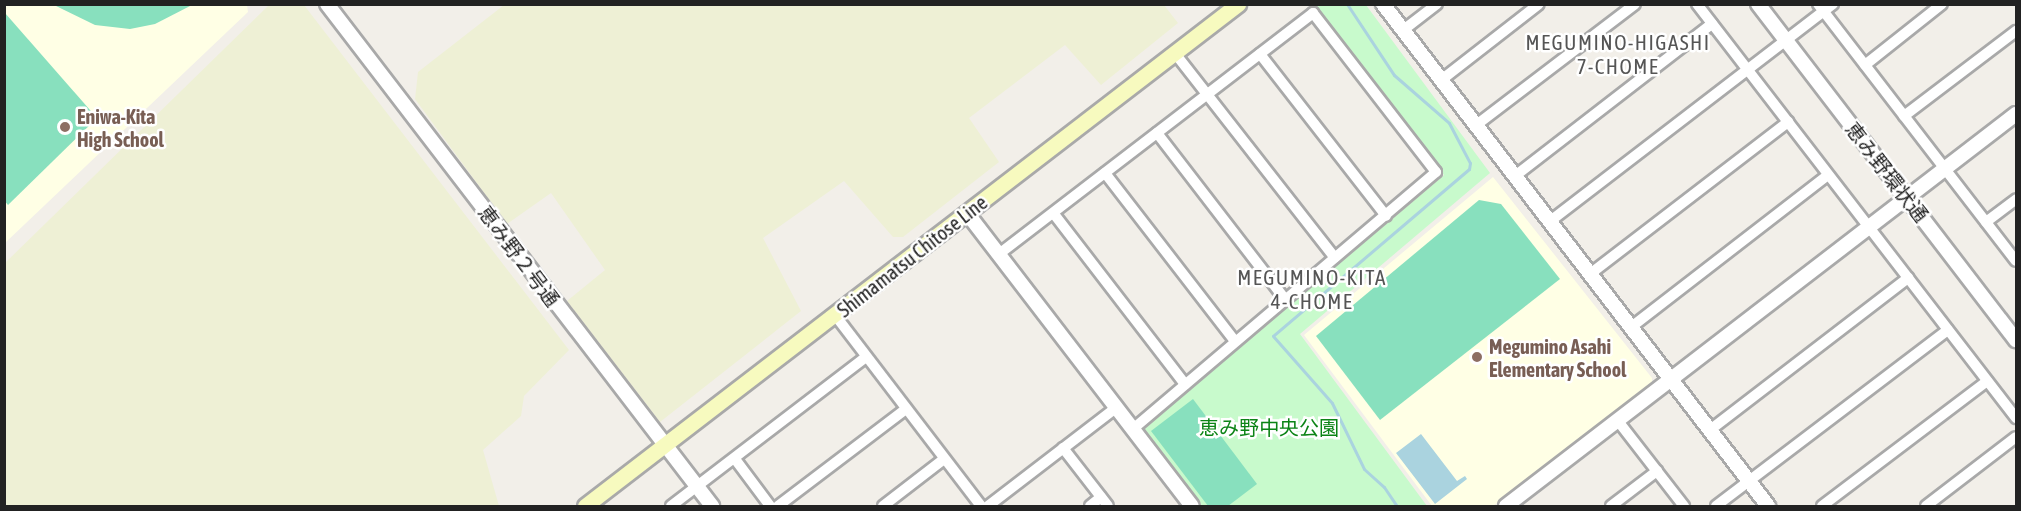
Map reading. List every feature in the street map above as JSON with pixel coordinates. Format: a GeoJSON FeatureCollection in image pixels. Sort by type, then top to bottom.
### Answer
{"type":"FeatureCollection","features":[{"type":"Feature","properties":{"kind":"main road","name":"Shimamatsu Chitose Line"},"geometry":{"type":"LineString","coordinates":[[585,507],[1238,4]]}},
{"type":"Feature","properties":{"kind":"street","name":"恵み野２号通"},"geometry":{"type":"LineString","coordinates":[[327,4],[712,507]]}},
{"type":"Feature","properties":{"kind":"street"},"geometry":{"type":"LineString","coordinates":[[1383,4],[1768,507]]}},
{"type":"Feature","properties":{"kind":"street"},"geometry":{"type":"LineString","coordinates":[[1402,31],[1437,4]]}},
{"type":"Feature","properties":{"kind":"street"},"geometry":{"type":"LineString","coordinates":[[1440,81],[1539,4]]}},
{"type":"Feature","properties":{"kind":"street"},"geometry":{"type":"LineString","coordinates":[[1475,126],[1635,4]]}},
{"type":"Feature","properties":{"kind":"street"},"geometry":{"type":"LineString","coordinates":[[1697,4],[2016,418]]}},
{"type":"Feature","properties":{"kind":"street","name":"恵み野環状通"},"geometry":{"type":"LineString","coordinates":[[1758,4],[2016,340]]}},
{"type":"Feature","properties":{"kind":"street"},"geometry":{"type":"LineString","coordinates":[[1865,65],[1942,4]]}},
{"type":"Feature","properties":{"kind":"street"},"geometry":{"type":"LineString","coordinates":[[1549,222],[1748,71],[1825,7],[1904,117],[2016,261]]}},
{"type":"Feature","properties":{"kind":"street"},"geometry":{"type":"LineString","coordinates":[[999,254],[1313,13],[1436,172],[1133,429]]}},
{"type":"Feature","properties":{"kind":"street"},"geometry":{"type":"LineString","coordinates":[[1515,176],[1712,24]]}},
{"type":"Feature","properties":{"kind":"street"},"geometry":{"type":"LineString","coordinates":[[1904,117],[2016,31]]}},
{"type":"Feature","properties":{"kind":"street"},"geometry":{"type":"LineString","coordinates":[[1174,52],[1335,258]]}},
{"type":"Feature","properties":{"kind":"street"},"geometry":{"type":"LineString","coordinates":[[1260,54],[1386,216]]}},
{"type":"Feature","properties":{"kind":"street"},"geometry":{"type":"LineString","coordinates":[[1506,507],[2016,114]]}},
{"type":"Feature","properties":{"kind":"street"},"geometry":{"type":"LineString","coordinates":[[1590,274],[1788,122]]}},
{"type":"Feature","properties":{"kind":"street"},"geometry":{"type":"LineString","coordinates":[[1157,133],[1285,299]]}},
{"type":"Feature","properties":{"kind":"street"},"geometry":{"type":"LineString","coordinates":[[1105,173],[1235,341]]}},
{"type":"Feature","properties":{"kind":"street"},"geometry":{"type":"LineString","coordinates":[[1630,328],[1828,175]]}},
{"type":"Feature","properties":{"kind":"street"},"geometry":{"type":"LineString","coordinates":[[1986,222],[2016,198]]}},
{"type":"Feature","properties":{"kind":"street"},"geometry":{"type":"LineString","coordinates":[[967,213],[1192,507]]}},
{"type":"Feature","properties":{"kind":"street"},"geometry":{"type":"LineString","coordinates":[[1054,214],[1185,384]]}},
{"type":"Feature","properties":{"kind":"street"},"geometry":{"type":"LineString","coordinates":[[1710,430],[1908,279]]}},
{"type":"Feature","properties":{"kind":"street"},"geometry":{"type":"LineString","coordinates":[[835,315],[981,507]]}},
{"type":"Feature","properties":{"kind":"street"},"geometry":{"type":"LineString","coordinates":[[1716,507],[1948,330]]}},
{"type":"Feature","properties":{"kind":"street"},"geometry":{"type":"LineString","coordinates":[[671,507],[866,357]]}},
{"type":"Feature","properties":{"kind":"street"},"geometry":{"type":"LineString","coordinates":[[1822,507],[1987,381]]}},
{"type":"Feature","properties":{"kind":"street"},"geometry":{"type":"LineString","coordinates":[[988,507],[1117,407]]}},
{"type":"Feature","properties":{"kind":"street"},"geometry":{"type":"LineString","coordinates":[[778,507],[906,409]]}},
{"type":"Feature","properties":{"kind":"street"},"geometry":{"type":"LineString","coordinates":[[1618,421],[1684,507]]}},
{"type":"Feature","properties":{"kind":"street"},"geometry":{"type":"LineString","coordinates":[[1926,507],[2016,437]]}},
{"type":"Feature","properties":{"kind":"street"},"geometry":{"type":"LineString","coordinates":[[1063,448],[1105,502],[1090,507]]}},
{"type":"Feature","properties":{"kind":"street"},"geometry":{"type":"LineString","coordinates":[[735,459],[770,507]]}},
{"type":"Feature","properties":{"kind":"street"},"geometry":{"type":"LineString","coordinates":[[883,507],[944,459]]}},
{"type":"Feature","properties":{"kind":"street"},"geometry":{"type":"LineString","coordinates":[[1611,507],[1657,471]]}},
{"type":"Feature","properties":{"kind":"shaded area"},"geometry":{"type":"Polygon","coordinates":[[[270,4],[304,5],[569,350],[524,396],[521,416],[483,450],[499,506],[5,506],[5,263],[270,4]]]}},
{"type":"Feature","properties":{"kind":"shaded area","name":"Eniwa-Kita High School"},"geometry":{"type":"Polygon","coordinates":[[[5,5],[247,5],[248,12],[5,243],[5,5]]]}},
{"type":"Feature","properties":{"kind":"shaded area"},"geometry":{"type":"Polygon","coordinates":[[[504,5],[1164,5],[1178,23],[1101,85],[1065,45],[969,118],[999,162],[903,237],[893,237],[844,181],[763,238],[801,311],[660,422],[567,301],[605,270],[551,193],[507,224],[415,99],[418,72],[504,5]]]}},
{"type":"Feature","properties":{"kind":"shaded area","name":"Megumino Asahi Elementary School"},"geometry":{"type":"Polygon","coordinates":[[[1493,177],[1652,378],[1652,384],[1493,506],[1432,506],[1304,335],[1493,177]]]}},
{"type":"Feature","properties":{"kind":"green space"},"geometry":{"type":"Polygon","coordinates":[[[54,5],[192,5],[155,24],[130,29],[95,25],[54,5]]]}},
{"type":"Feature","properties":{"kind":"green space","name":"恵み野中央公園"},"geometry":{"type":"Polygon","coordinates":[[[1312,5],[1366,5],[1490,173],[1300,334],[1427,506],[1202,506],[1144,428],[1444,175],[1312,5]]]}},
{"type":"Feature","properties":{"kind":"green space"},"geometry":{"type":"Polygon","coordinates":[[[5,13],[97,118],[8,205],[4,200],[5,13]]]}},
{"type":"Feature","properties":{"kind":"green space"},"geometry":{"type":"Polygon","coordinates":[[[1479,200],[1501,204],[1560,279],[1380,420],[1316,336],[1479,200]]]}},
{"type":"Feature","properties":{"kind":"green space"},"geometry":{"type":"Polygon","coordinates":[[[1193,399],[1257,484],[1228,506],[1208,506],[1151,431],[1193,399]]]}},
{"type":"Feature","properties":{"kind":"water"},"geometry":{"type":"Polygon","coordinates":[[[1421,434],[1457,481],[1465,476],[1467,479],[1435,504],[1396,453],[1421,434]]]}},
{"type":"Feature","properties":{"kind":"waterway"},"geometry":{"type":"LineString","coordinates":[[1347,4],[1394,75],[1449,123],[1470,163],[1469,169],[1273,336],[1332,403],[1364,469],[1384,487],[1397,506]]}},
{"type":"Feature","properties":{"kind":"place","name":"Eniwa-Kita High School"},"geometry":{"type":"Point","coordinates":[65,127]}},
{"type":"Feature","properties":{"kind":"place","name":"Megumino Asahi Elementary School"},"geometry":{"type":"Point","coordinates":[1477,357]}},
{"type":"Feature","properties":{"kind":"district","name":"MEGUMINO-HIGASHI 7-CHOME"},"geometry":{"type":"Point","coordinates":[1618,54]}},
{"type":"Feature","properties":{"kind":"district","name":"MEGUMINO-KITA 4-CHOME"},"geometry":{"type":"Point","coordinates":[1312,289]}}]}
